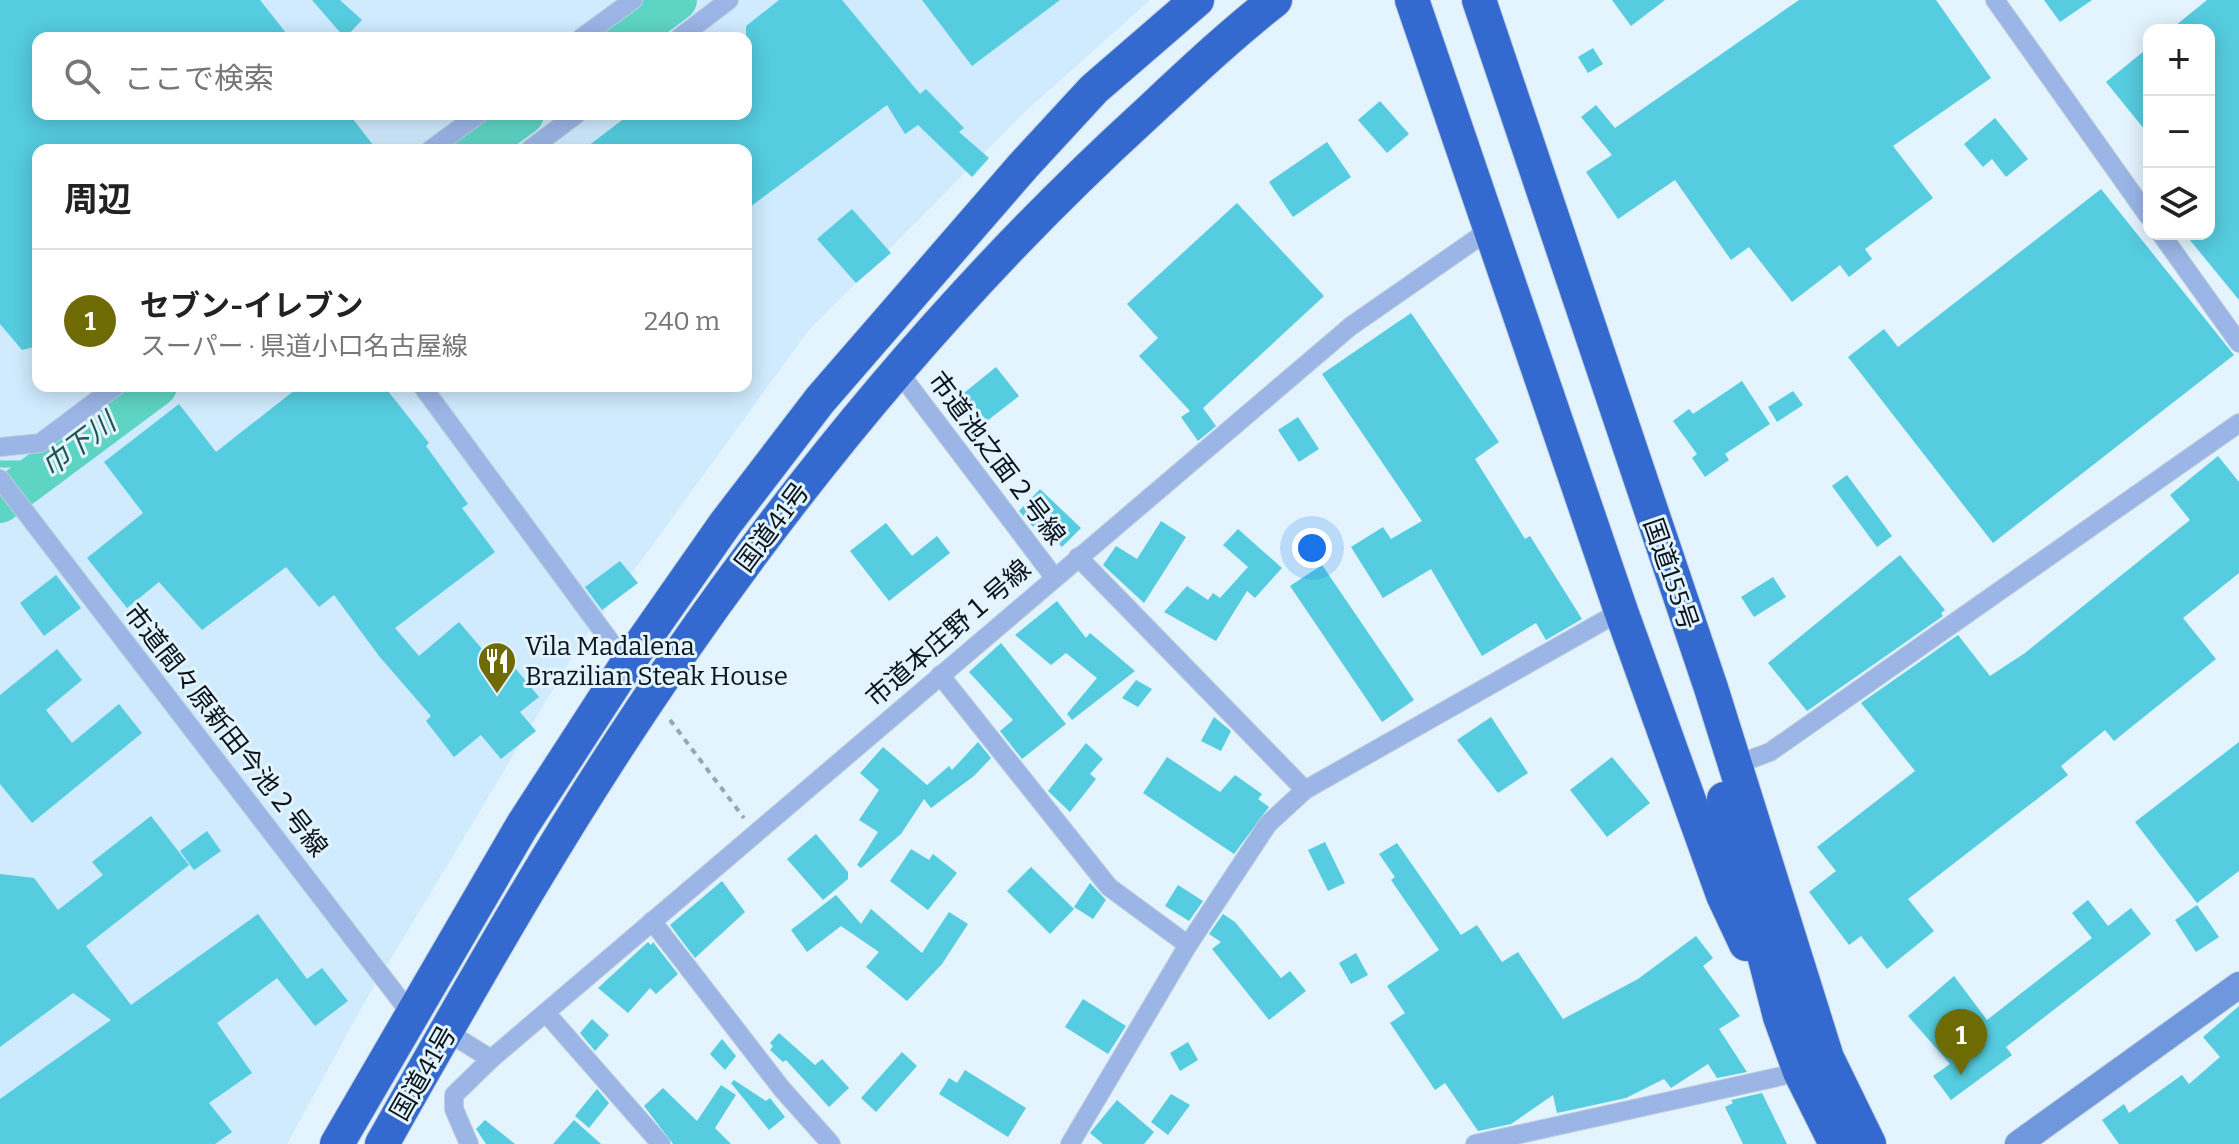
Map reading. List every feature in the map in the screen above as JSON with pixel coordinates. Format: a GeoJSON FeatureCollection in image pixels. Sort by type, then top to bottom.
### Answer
{"type":"FeatureCollection","features":[{"type":"Feature","properties":{"kind":"highway","name":"国道41号"},"geometry":{"type":"LineString","coordinates":[[337,1144],[522,826],[627,664],[725,524],[887,321],[1094,89],[1197,0]]}},
{"type":"Feature","properties":{"kind":"highway","name":"国道41号"},"geometry":{"type":"LineString","coordinates":[[382,1144],[564,833],[652,695],[769,530],[898,371],[1037,217],[1189,74],[1275,0]]}},
{"type":"Feature","properties":{"kind":"highway"},"geometry":{"type":"LineString","coordinates":[[1412,0],[1621,611],[1723,895],[1780,1017]]}},
{"type":"Feature","properties":{"kind":"highway","name":"国道155号"},"geometry":{"type":"LineString","coordinates":[[1462,0],[1659,563],[1711,688],[1827,1058],[1869,1144]]}},
{"type":"Feature","properties":{"kind":"highway","name":"国道155号"},"geometry":{"type":"LineString","coordinates":[[1479,0],[1659,563],[1780,1017],[1800,1072],[1836,1144]]}},
{"type":"Feature","properties":{"kind":"highway"},"geometry":{"type":"LineString","coordinates":[[1503,0],[1680,552],[1711,688]]}},
{"type":"Feature","properties":{"kind":"main road"},"geometry":{"type":"LineString","coordinates":[[2018,1144],[2239,985]]}},
{"type":"Feature","properties":{"kind":"street"},"geometry":{"type":"LineString","coordinates":[[589,32],[633,0]]}},
{"type":"Feature","properties":{"kind":"street"},"geometry":{"type":"LineString","coordinates":[[687,32],[729,0]]}},
{"type":"Feature","properties":{"kind":"street"},"geometry":{"type":"LineString","coordinates":[[1995,0],[2143,209]]}},
{"type":"Feature","properties":{"kind":"street"},"geometry":{"type":"LineString","coordinates":[[438,144],[471,120]]}},
{"type":"Feature","properties":{"kind":"street"},"geometry":{"type":"LineString","coordinates":[[537,144],[569,120]]}},
{"type":"Feature","properties":{"kind":"street","name":"市道本庄野１号線"},"geometry":{"type":"LineString","coordinates":[[469,1144],[454,1109],[454,1095],[491,1059],[1351,326],[1492,228]]}},
{"type":"Feature","properties":{"kind":"street"},"geometry":{"type":"LineString","coordinates":[[2165,240],[2239,343]]}},
{"type":"Feature","properties":{"kind":"street","name":"市道池之面２号線"},"geometry":{"type":"LineString","coordinates":[[898,371],[1054,577]]}},
{"type":"Feature","properties":{"kind":"street"},"geometry":{"type":"LineString","coordinates":[[0,447],[40,443],[108,392]]}},
{"type":"Feature","properties":{"kind":"street"},"geometry":{"type":"LineString","coordinates":[[426,392],[627,664]]}},
{"type":"Feature","properties":{"kind":"street"},"geometry":{"type":"LineString","coordinates":[[1735,765],[1770,752],[2239,423]]}},
{"type":"Feature","properties":{"kind":"street","name":"市道間々原新田今池２号線"},"geometry":{"type":"LineString","coordinates":[[0,479],[411,1014]]}},
{"type":"Feature","properties":{"kind":"street"},"geometry":{"type":"LineString","coordinates":[[1078,557],[1305,790]]}},
{"type":"Feature","properties":{"kind":"street"},"geometry":{"type":"LineString","coordinates":[[1070,1144],[1188,945],[1268,824],[1305,790],[1621,611]]}},
{"type":"Feature","properties":{"kind":"street"},"geometry":{"type":"LineString","coordinates":[[940,675],[1109,887],[1188,945]]}},
{"type":"Feature","properties":{"kind":"street"},"geometry":{"type":"LineString","coordinates":[[652,921],[782,1089],[831,1144]]}},
{"type":"Feature","properties":{"kind":"street"},"geometry":{"type":"LineString","coordinates":[[546,1013],[661,1144]]}},
{"type":"Feature","properties":{"kind":"street"},"geometry":{"type":"LineString","coordinates":[[446,1031],[491,1059]]}},
{"type":"Feature","properties":{"kind":"street"},"geometry":{"type":"LineString","coordinates":[[1475,1144],[1800,1072]]}},
{"type":"Feature","properties":{"kind":"path"},"geometry":{"type":"LineString","coordinates":[[652,695],[755,833]]}},
{"type":"Feature","properties":{"kind":"shaded area"},"geometry":{"type":"Polygon","coordinates":[[[0,0],[1150,0],[1027,110],[808,331],[579,646],[363,1005],[287,1144],[0,1144],[0,0]]]}},
{"type":"Feature","properties":{"kind":"building"},"geometry":{"type":"Polygon","coordinates":[[[0,0],[260,0],[285,32],[32,32],[32,120],[354,120],[372,144],[32,144],[32,348],[22,350],[0,324],[0,0]]]}},
{"type":"Feature","properties":{"kind":"building"},"geometry":{"type":"Polygon","coordinates":[[[312,0],[340,0],[362,20],[351,32],[340,32],[312,0]]]}},
{"type":"Feature","properties":{"kind":"building"},"geometry":{"type":"Polygon","coordinates":[[[779,0],[842,0],[920,94],[926,89],[964,128],[959,132],[989,158],[972,177],[918,125],[905,134],[887,105],[752,206],[752,144],[591,144],[622,120],[752,120],[752,32],[746,32],[746,26],[779,0]]]}},
{"type":"Feature","properties":{"kind":"building"},"geometry":{"type":"Polygon","coordinates":[[[922,0],[1060,0],[972,66],[922,0]]]}},
{"type":"Feature","properties":{"kind":"building"},"geometry":{"type":"Polygon","coordinates":[[[1612,0],[1665,0],[1631,26],[1612,0]]]}},
{"type":"Feature","properties":{"kind":"building"},"geometry":{"type":"Polygon","coordinates":[[[1799,0],[1936,0],[1991,78],[1893,146],[1933,198],[1865,249],[1872,259],[1849,277],[1840,265],[1792,302],[1749,247],[1731,260],[1675,180],[1618,219],[1586,172],[1612,155],[1581,117],[1596,105],[1615,128],[1799,0]]]}},
{"type":"Feature","properties":{"kind":"building"},"geometry":{"type":"Polygon","coordinates":[[[2044,0],[2092,0],[2060,22],[2044,0]]]}},
{"type":"Feature","properties":{"kind":"building"},"geometry":{"type":"Polygon","coordinates":[[[2207,0],[2239,0],[2239,300],[2190,240],[2215,240],[2215,24],[2177,24],[2207,0]]]}},
{"type":"Feature","properties":{"kind":"building"},"geometry":{"type":"Polygon","coordinates":[[[1593,48],[1603,64],[1588,73],[1578,57],[1593,48]]]}},
{"type":"Feature","properties":{"kind":"building"},"geometry":{"type":"Polygon","coordinates":[[[2143,52],[2143,128],[2106,82],[2143,52]]]}},
{"type":"Feature","properties":{"kind":"building"},"geometry":{"type":"Polygon","coordinates":[[[1380,101],[1409,134],[1387,153],[1358,120],[1380,101]]]}},
{"type":"Feature","properties":{"kind":"building"},"geometry":{"type":"Polygon","coordinates":[[[1995,118],[2028,159],[2006,177],[1992,159],[1983,167],[1964,144],[1995,118]]]}},
{"type":"Feature","properties":{"kind":"building"},"geometry":{"type":"Polygon","coordinates":[[[1327,142],[1351,177],[1293,217],[1269,182],[1327,142]]]}},
{"type":"Feature","properties":{"kind":"building"},"geometry":{"type":"Polygon","coordinates":[[[2101,189],[2234,355],[1993,543],[1848,357],[1884,329],[1898,347],[2101,189]]]}},
{"type":"Feature","properties":{"kind":"building"},"geometry":{"type":"Polygon","coordinates":[[[1237,203],[1324,296],[1203,408],[1216,426],[1198,441],[1181,417],[1190,411],[1139,356],[1158,338],[1127,304],[1237,203]]]}},
{"type":"Feature","properties":{"kind":"building"},"geometry":{"type":"Polygon","coordinates":[[[852,209],[891,253],[856,283],[817,239],[852,209]]]}},
{"type":"Feature","properties":{"kind":"building"},"geometry":{"type":"Polygon","coordinates":[[[1411,313],[1499,442],[1475,459],[1525,539],[1530,536],[1582,619],[1546,640],[1536,623],[1482,656],[1431,569],[1383,598],[1351,547],[1383,527],[1391,539],[1422,521],[1322,374],[1411,313]]]}},
{"type":"Feature","properties":{"kind":"building"},"geometry":{"type":"Polygon","coordinates":[[[996,367],[1019,396],[987,421],[964,393],[996,367]]]}},
{"type":"Feature","properties":{"kind":"building"},"geometry":{"type":"Polygon","coordinates":[[[1742,381],[1770,424],[1725,454],[1729,460],[1705,477],[1692,458],[1697,454],[1673,421],[1689,409],[1693,414],[1742,381]]]}},
{"type":"Feature","properties":{"kind":"building"},"geometry":{"type":"Polygon","coordinates":[[[1793,391],[1803,405],[1777,422],[1768,407],[1793,391]]]}},
{"type":"Feature","properties":{"kind":"building"},"geometry":{"type":"Polygon","coordinates":[[[292,392],[389,392],[429,443],[426,446],[468,504],[462,508],[495,552],[395,628],[419,656],[459,622],[495,664],[505,656],[539,697],[520,712],[536,731],[501,759],[481,735],[454,757],[426,721],[431,716],[379,656],[334,595],[319,607],[286,567],[202,630],[159,582],[127,608],[87,558],[143,513],[104,462],[179,404],[216,452],[292,392]]]}},
{"type":"Feature","properties":{"kind":"building"},"geometry":{"type":"Polygon","coordinates":[[[1298,417],[1319,449],[1299,462],[1278,430],[1298,417]]]}},
{"type":"Feature","properties":{"kind":"building"},"geometry":{"type":"Polygon","coordinates":[[[2218,456],[2239,482],[2239,573],[2183,618],[2216,659],[2114,741],[2105,730],[2061,766],[2068,775],[1908,899],[1934,931],[1887,969],[1861,936],[1849,945],[1809,892],[1836,871],[1817,847],[1915,771],[1861,703],[1958,635],[1990,676],[2025,653],[2190,520],[2170,495],[2218,456]]]}},
{"type":"Feature","properties":{"kind":"building"},"geometry":{"type":"Polygon","coordinates":[[[1847,475],[1892,536],[1877,547],[1832,486],[1847,475]]]}},
{"type":"Feature","properties":{"kind":"building"},"geometry":{"type":"Polygon","coordinates":[[[1040,489],[1081,528],[1062,547],[1037,522],[1033,527],[1019,511],[1040,489]]]}},
{"type":"Feature","properties":{"kind":"building"},"geometry":{"type":"Polygon","coordinates":[[[1161,521],[1186,537],[1144,603],[1103,565],[1116,546],[1137,559],[1161,521]]]}},
{"type":"Feature","properties":{"kind":"building"},"geometry":{"type":"Polygon","coordinates":[[[886,523],[912,556],[937,536],[950,553],[889,601],[850,551],[886,523]]]}},
{"type":"Feature","properties":{"kind":"building"},"geometry":{"type":"Polygon","coordinates":[[[1238,529],[1282,568],[1255,598],[1247,591],[1216,641],[1164,612],[1187,586],[1208,600],[1213,593],[1220,598],[1248,567],[1223,545],[1238,529]]]}},
{"type":"Feature","properties":{"kind":"building"},"geometry":{"type":"Polygon","coordinates":[[[1900,555],[1945,610],[1941,613],[1943,616],[1807,711],[1768,663],[1900,555]]]}},
{"type":"Feature","properties":{"kind":"building"},"geometry":{"type":"Polygon","coordinates":[[[620,561],[638,583],[602,610],[585,587],[620,561]]]}},
{"type":"Feature","properties":{"kind":"building"},"geometry":{"type":"Polygon","coordinates":[[[1322,565],[1414,700],[1382,722],[1290,586],[1322,565]]]}},
{"type":"Feature","properties":{"kind":"building"},"geometry":{"type":"Polygon","coordinates":[[[56,575],[81,608],[44,636],[20,603],[56,575]]]}},
{"type":"Feature","properties":{"kind":"building"},"geometry":{"type":"Polygon","coordinates":[[[1773,577],[1786,597],[1754,617],[1741,597],[1773,577]]]}},
{"type":"Feature","properties":{"kind":"building"},"geometry":{"type":"Polygon","coordinates":[[[1057,601],[1086,638],[1090,633],[1135,671],[1072,720],[1067,714],[1097,678],[1066,653],[1051,665],[1015,635],[1057,601]]]}},
{"type":"Feature","properties":{"kind":"building"},"geometry":{"type":"Polygon","coordinates":[[[1001,643],[1066,724],[1022,759],[1000,731],[1013,720],[969,672],[1001,643]]]}},
{"type":"Feature","properties":{"kind":"building"},"geometry":{"type":"Polygon","coordinates":[[[57,649],[82,680],[46,710],[72,743],[119,704],[142,733],[32,823],[0,784],[0,695],[57,649]]]}},
{"type":"Feature","properties":{"kind":"building"},"geometry":{"type":"Polygon","coordinates":[[[1136,680],[1152,689],[1138,707],[1122,698],[1136,680]]]}},
{"type":"Feature","properties":{"kind":"building"},"geometry":{"type":"Polygon","coordinates":[[[1214,717],[1231,731],[1221,751],[1201,741],[1214,717]]]}},
{"type":"Feature","properties":{"kind":"building"},"geometry":{"type":"Polygon","coordinates":[[[1491,717],[1528,773],[1498,793],[1457,740],[1491,717]]]}},
{"type":"Feature","properties":{"kind":"building"},"geometry":{"type":"Polygon","coordinates":[[[978,742],[991,758],[974,776],[931,808],[924,799],[901,834],[861,868],[857,865],[878,832],[859,820],[879,790],[860,773],[883,747],[927,785],[949,766],[952,770],[978,742]]]}},
{"type":"Feature","properties":{"kind":"building"},"geometry":{"type":"Polygon","coordinates":[[[2239,742],[2239,871],[2197,903],[2135,822],[2239,742]]]}},
{"type":"Feature","properties":{"kind":"building"},"geometry":{"type":"Polygon","coordinates":[[[1086,743],[1103,759],[1090,774],[1096,779],[1070,812],[1048,791],[1086,743]]]}},
{"type":"Feature","properties":{"kind":"building"},"geometry":{"type":"Polygon","coordinates":[[[1167,757],[1220,792],[1235,775],[1262,794],[1258,799],[1269,807],[1234,854],[1143,793],[1167,757]]]}},
{"type":"Feature","properties":{"kind":"building"},"geometry":{"type":"Polygon","coordinates":[[[1612,757],[1650,803],[1607,837],[1570,790],[1612,757]]]}},
{"type":"Feature","properties":{"kind":"building"},"geometry":{"type":"Polygon","coordinates":[[[151,816],[189,865],[86,946],[131,1005],[258,914],[307,979],[322,968],[348,1001],[315,1026],[277,978],[217,1023],[252,1073],[209,1103],[232,1132],[215,1144],[0,1144],[0,1099],[111,1020],[73,993],[0,1047],[0,874],[34,878],[58,910],[103,875],[92,862],[151,816]]]}},
{"type":"Feature","properties":{"kind":"building"},"geometry":{"type":"Polygon","coordinates":[[[207,831],[221,851],[194,870],[180,851],[207,831]]]}},
{"type":"Feature","properties":{"kind":"building"},"geometry":{"type":"Polygon","coordinates":[[[816,834],[848,872],[848,879],[823,900],[787,859],[816,834]]]}},
{"type":"Feature","properties":{"kind":"building"},"geometry":{"type":"Polygon","coordinates":[[[1325,842],[1345,883],[1328,891],[1308,850],[1325,842]]]}},
{"type":"Feature","properties":{"kind":"building"},"geometry":{"type":"Polygon","coordinates":[[[1397,843],[1461,935],[1477,925],[1502,962],[1518,952],[1563,1019],[1638,979],[1696,936],[1713,958],[1703,966],[1740,1016],[1719,1029],[1747,1072],[1717,1078],[1708,1064],[1671,1088],[1664,1079],[1626,1098],[1557,1113],[1553,1095],[1511,1124],[1478,1131],[1445,1083],[1435,1090],[1390,1023],[1405,1013],[1387,986],[1439,950],[1391,880],[1395,877],[1379,854],[1397,843]]]}},
{"type":"Feature","properties":{"kind":"building"},"geometry":{"type":"Polygon","coordinates":[[[911,849],[929,860],[933,854],[957,873],[928,910],[890,881],[911,849]]]}},
{"type":"Feature","properties":{"kind":"building"},"geometry":{"type":"Polygon","coordinates":[[[1031,867],[1074,909],[1050,934],[1007,891],[1031,867]]]}},
{"type":"Feature","properties":{"kind":"building"},"geometry":{"type":"Polygon","coordinates":[[[722,881],[745,912],[695,958],[670,925],[722,881]]]}},
{"type":"Feature","properties":{"kind":"building"},"geometry":{"type":"Polygon","coordinates":[[[1090,883],[1106,900],[1093,919],[1074,907],[1090,883]]]}},
{"type":"Feature","properties":{"kind":"building"},"geometry":{"type":"Polygon","coordinates":[[[1178,885],[1203,901],[1189,921],[1165,906],[1178,885]]]}},
{"type":"Feature","properties":{"kind":"building"},"geometry":{"type":"Polygon","coordinates":[[[836,895],[861,924],[871,909],[922,953],[949,912],[968,924],[942,964],[907,1001],[866,967],[879,952],[841,926],[807,952],[791,930],[836,895]]]}},
{"type":"Feature","properties":{"kind":"building"},"geometry":{"type":"Polygon","coordinates":[[[2088,900],[2108,926],[2131,908],[2151,934],[2006,1047],[2012,1055],[1951,1100],[1933,1076],[1950,1064],[1908,1016],[1954,976],[1987,1020],[2092,938],[2072,913],[2088,900]]]}},
{"type":"Feature","properties":{"kind":"building"},"geometry":{"type":"Polygon","coordinates":[[[2197,905],[2219,937],[2196,952],[2175,920],[2197,905]]]}},
{"type":"Feature","properties":{"kind":"building"},"geometry":{"type":"Polygon","coordinates":[[[1223,914],[1235,922],[1281,978],[1290,971],[1306,991],[1269,1020],[1212,949],[1221,942],[1209,934],[1223,914]]]}},
{"type":"Feature","properties":{"kind":"building"},"geometry":{"type":"Polygon","coordinates":[[[648,942],[651,945],[653,942],[678,974],[656,994],[650,988],[628,1013],[598,988],[648,942]]]}},
{"type":"Feature","properties":{"kind":"building"},"geometry":{"type":"Polygon","coordinates":[[[1356,953],[1368,975],[1351,984],[1339,963],[1356,953]]]}},
{"type":"Feature","properties":{"kind":"building"},"geometry":{"type":"Polygon","coordinates":[[[1083,999],[1126,1026],[1108,1054],[1065,1027],[1083,999]]]}},
{"type":"Feature","properties":{"kind":"building"},"geometry":{"type":"Polygon","coordinates":[[[2239,1006],[2239,1144],[2119,1144],[2102,1120],[2124,1104],[2129,1113],[2182,1075],[2189,1084],[2220,1057],[2203,1037],[2239,1006]]]}},
{"type":"Feature","properties":{"kind":"building"},"geometry":{"type":"Polygon","coordinates":[[[592,1019],[609,1035],[595,1051],[580,1033],[592,1019]]]}},
{"type":"Feature","properties":{"kind":"building"},"geometry":{"type":"Polygon","coordinates":[[[779,1033],[815,1065],[822,1059],[849,1088],[829,1107],[786,1060],[783,1062],[770,1050],[773,1046],[770,1043],[779,1033]]]}},
{"type":"Feature","properties":{"kind":"building"},"geometry":{"type":"Polygon","coordinates":[[[722,1039],[736,1056],[725,1070],[710,1054],[722,1039]]]}},
{"type":"Feature","properties":{"kind":"building"},"geometry":{"type":"Polygon","coordinates":[[[1188,1042],[1198,1060],[1180,1071],[1170,1053],[1188,1042]]]}},
{"type":"Feature","properties":{"kind":"building"},"geometry":{"type":"Polygon","coordinates":[[[902,1052],[917,1066],[876,1112],[861,1098],[902,1052]]]}},
{"type":"Feature","properties":{"kind":"building"},"geometry":{"type":"Polygon","coordinates":[[[965,1070],[1026,1108],[1008,1137],[939,1094],[949,1078],[957,1083],[965,1070]]]}},
{"type":"Feature","properties":{"kind":"building"},"geometry":{"type":"Polygon","coordinates":[[[734,1080],[766,1101],[770,1098],[785,1117],[769,1130],[731,1083],[734,1080]]]}},
{"type":"Feature","properties":{"kind":"building"},"geometry":{"type":"Polygon","coordinates":[[[721,1085],[736,1095],[715,1128],[731,1144],[673,1144],[644,1106],[663,1088],[697,1121],[721,1085]]]}},
{"type":"Feature","properties":{"kind":"building"},"geometry":{"type":"Polygon","coordinates":[[[597,1089],[609,1103],[589,1128],[575,1116],[597,1089]]]}},
{"type":"Feature","properties":{"kind":"building"},"geometry":{"type":"Polygon","coordinates":[[[1762,1093],[1787,1144],[1743,1144],[1725,1107],[1733,1103],[1731,1100],[1762,1093]]]}},
{"type":"Feature","properties":{"kind":"building"},"geometry":{"type":"Polygon","coordinates":[[[1171,1094],[1190,1105],[1168,1135],[1151,1122],[1171,1094]]]}},
{"type":"Feature","properties":{"kind":"building"},"geometry":{"type":"Polygon","coordinates":[[[1117,1100],[1154,1132],[1144,1144],[1103,1144],[1090,1133],[1117,1100]]]}},
{"type":"Feature","properties":{"kind":"building"},"geometry":{"type":"Polygon","coordinates":[[[485,1120],[515,1144],[486,1144],[476,1129],[485,1120]]]}},
{"type":"Feature","properties":{"kind":"building"},"geometry":{"type":"Polygon","coordinates":[[[574,1120],[601,1144],[553,1144],[574,1120]]]}},
{"type":"Feature","properties":{"kind":"waterway","name":"巾下川"},"geometry":{"type":"LineString","coordinates":[[633,32],[676,0]]}},
{"type":"Feature","properties":{"kind":"waterway","name":"巾下川"},"geometry":{"type":"LineString","coordinates":[[482,144],[515,120]]}},
{"type":"Feature","properties":{"kind":"waterway","name":"巾下川"},"geometry":{"type":"LineString","coordinates":[[0,502],[148,392]]}},
{"type":"Feature","properties":{"kind":"waterway"},"geometry":{"type":"LineString","coordinates":[[0,464],[50,464]]}},
{"type":"Feature","properties":{"kind":"place","name":"Vila Madalena Brazilian Steak House"},"geometry":{"type":"Point","coordinates":[497,695]}},
{"type":"Feature","properties":{"kind":"place","name":"セブン-イレブン"},"geometry":{"type":"Point","coordinates":[1961,1075]}}]}
